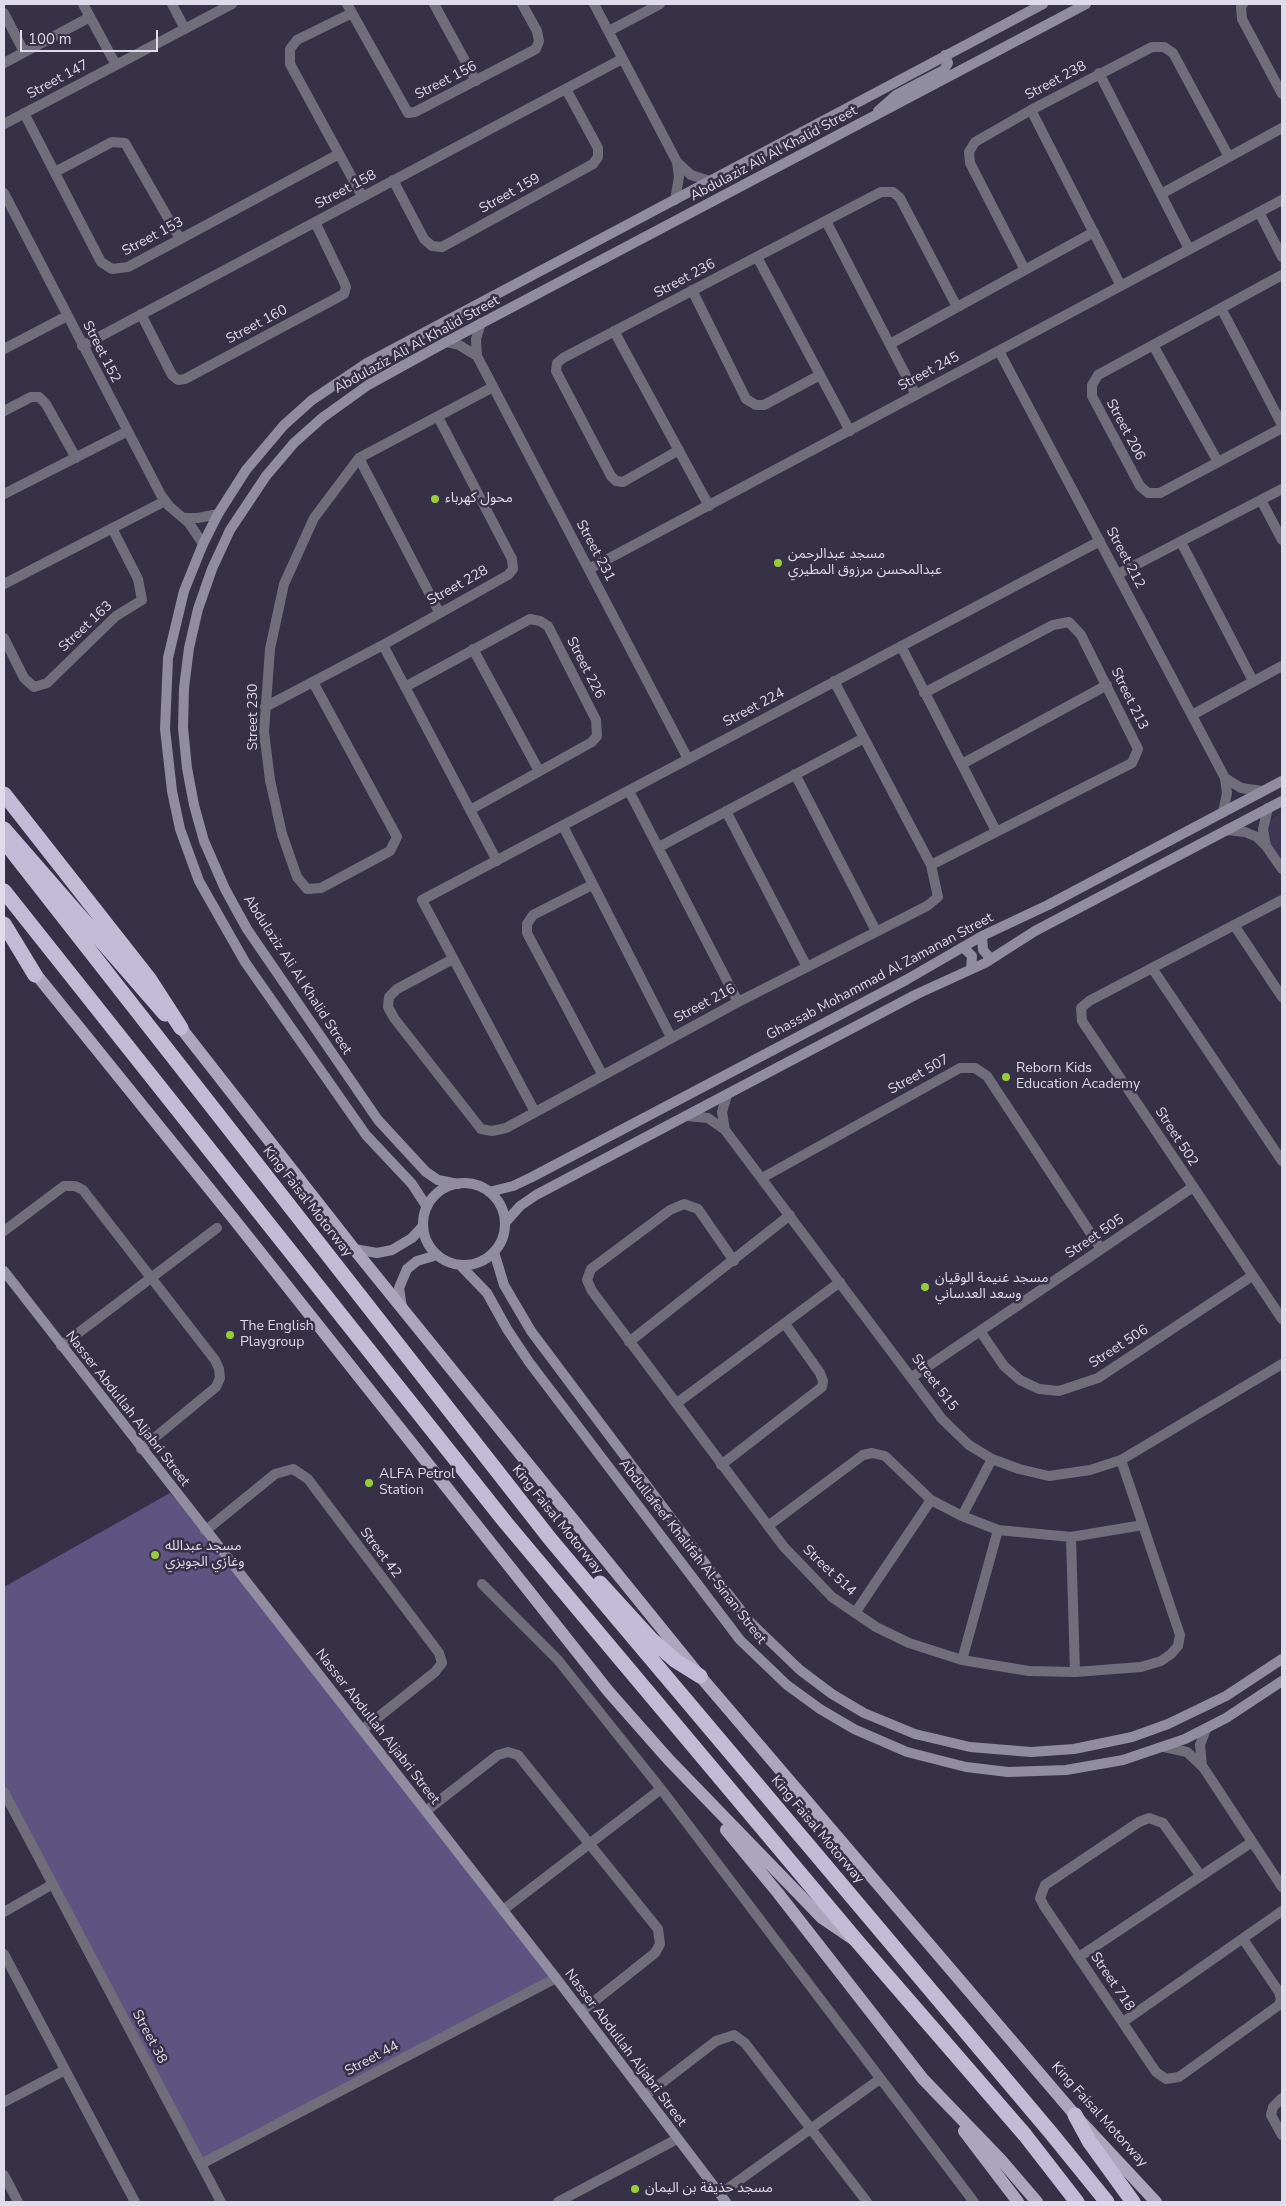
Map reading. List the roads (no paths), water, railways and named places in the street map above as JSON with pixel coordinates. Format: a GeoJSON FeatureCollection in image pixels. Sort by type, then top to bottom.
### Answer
{"type":"FeatureCollection","features":[{"type":"Feature","properties":{"kind":"highway"},"geometry":{"type":"LineString","coordinates":[[4,794],[150,980],[181,1028]]}},
{"type":"Feature","properties":{"kind":"highway"},"geometry":{"type":"LineString","coordinates":[[4,830],[141,988],[181,1028]]}},
{"type":"Feature","properties":{"kind":"highway","name":"King Faisal Motorway"},"geometry":{"type":"LineString","coordinates":[[4,841],[551,1540],[1107,2202]]}},
{"type":"Feature","properties":{"kind":"highway"},"geometry":{"type":"LineString","coordinates":[[4,891],[506,1524],[857,1941],[1026,2136],[1077,2202]]}},
{"type":"Feature","properties":{"kind":"highway"},"geometry":{"type":"LineString","coordinates":[[4,924],[35,974]]}},
{"type":"Feature","properties":{"kind":"highway"},"geometry":{"type":"LineString","coordinates":[[551,1540],[583,1565],[652,1640],[676,1660],[700,1676]]}},
{"type":"Feature","properties":{"kind":"highway"},"geometry":{"type":"LineString","coordinates":[[1075,2115],[1089,2141],[1133,2202]]}},
{"type":"Feature","properties":{"kind":"main road"},"geometry":{"type":"LineString","coordinates":[[4,932],[35,974],[233,1218],[586,1664],[639,1727],[700,1793],[822,1918],[838,1931],[857,1941]]}},
{"type":"Feature","properties":{"kind":"main road","name":"King Faisal Motorway"},"geometry":{"type":"LineString","coordinates":[[181,1028],[354,1249],[700,1676],[1075,2115],[1156,2202]]}},
{"type":"Feature","properties":{"kind":"main road"},"geometry":{"type":"LineString","coordinates":[[700,1793],[725,1829],[778,1893],[906,2058],[954,2113],[1037,2202]]}},
{"type":"Feature","properties":{"kind":"main road"},"geometry":{"type":"LineString","coordinates":[[954,2113],[976,2149],[1018,2202]]}},
{"type":"Feature","properties":{"kind":"street"},"geometry":{"type":"LineString","coordinates":[[84,4],[116,65]]}},
{"type":"Feature","properties":{"kind":"street"},"geometry":{"type":"LineString","coordinates":[[172,4],[185,29]]}},
{"type":"Feature","properties":{"kind":"street","name":"Street 147"},"geometry":{"type":"LineString","coordinates":[[4,124],[232,4]]}},
{"type":"Feature","properties":{"kind":"street","name":"Street 156"},"geometry":{"type":"LineString","coordinates":[[346,4],[408,113],[415,112],[536,49],[539,41],[537,31],[522,4]]}},
{"type":"Feature","properties":{"kind":"street"},"geometry":{"type":"LineString","coordinates":[[434,4],[476,81]]}},
{"type":"Feature","properties":{"kind":"street"},"geometry":{"type":"LineString","coordinates":[[594,4],[677,162],[691,175],[710,181]]}},
{"type":"Feature","properties":{"kind":"street"},"geometry":{"type":"LineString","coordinates":[[609,31],[660,4]]}},
{"type":"Feature","properties":{"kind":"street","name":"Abdulaziz Ali Al Khalid Street"},"geometry":{"type":"LineString","coordinates":[[427,1207],[412,1184],[366,1135],[245,962],[209,900],[186,846],[176,811],[169,772],[165,728],[166,681],[178,613],[203,544],[218,514],[233,488],[259,452],[284,425],[312,400],[386,352],[1043,4]]}},
{"type":"Feature","properties":{"kind":"street","name":"Abdulaziz Ali Al Khalid Street"},"geometry":{"type":"LineString","coordinates":[[458,1184],[438,1180],[426,1172],[389,1133],[247,929],[218,873],[201,832],[188,777],[183,722],[186,668],[198,609],[221,549],[253,493],[279,459],[322,418],[368,385],[481,323],[1086,4]]}},
{"type":"Feature","properties":{"kind":"street"},"geometry":{"type":"LineString","coordinates":[[1243,4],[1241,7],[1242,19],[1282,94]]}},
{"type":"Feature","properties":{"kind":"street"},"geometry":{"type":"LineString","coordinates":[[4,13],[24,52]]}},
{"type":"Feature","properties":{"kind":"street"},"geometry":{"type":"LineString","coordinates":[[352,13],[297,40],[290,49],[290,64],[362,196]]}},
{"type":"Feature","properties":{"kind":"street"},"geometry":{"type":"LineString","coordinates":[[4,63],[90,17]]}},
{"type":"Feature","properties":{"kind":"street","name":"Street 238"},"geometry":{"type":"LineString","coordinates":[[1025,270],[970,163],[969,152],[975,142],[1031,110],[1152,46],[1164,47],[1173,53],[1229,157]]}},
{"type":"Feature","properties":{"kind":"street"},"geometry":{"type":"LineString","coordinates":[[875,116],[896,95],[944,70],[948,63],[945,55]]}},
{"type":"Feature","properties":{"kind":"street","name":"Street 158"},"geometry":{"type":"LineString","coordinates":[[82,346],[622,59]]}},
{"type":"Feature","properties":{"kind":"street"},"geometry":{"type":"LineString","coordinates":[[1100,73],[1189,249]]}},
{"type":"Feature","properties":{"kind":"street","name":"Street 159"},"geometry":{"type":"LineString","coordinates":[[393,180],[424,239],[432,246],[442,247],[593,164],[598,157],[598,148],[566,89]]}},
{"type":"Feature","properties":{"kind":"street"},"geometry":{"type":"LineString","coordinates":[[1031,110],[1121,286]]}},
{"type":"Feature","properties":{"kind":"street","name":"Street 153"},"geometry":{"type":"LineString","coordinates":[[24,113],[101,262],[106,267],[119,270],[128,267],[339,154]]}},
{"type":"Feature","properties":{"kind":"street"},"geometry":{"type":"LineString","coordinates":[[1161,194],[1282,128]]}},
{"type":"Feature","properties":{"kind":"street"},"geometry":{"type":"LineString","coordinates":[[55,172],[112,142],[125,143],[180,239]]}},
{"type":"Feature","properties":{"kind":"street"},"geometry":{"type":"LineString","coordinates":[[675,200],[679,177],[677,162]]}},
{"type":"Feature","properties":{"kind":"street","name":"Street 236"},"geometry":{"type":"LineString","coordinates":[[679,450],[622,482],[616,481],[611,476],[556,371],[557,363],[614,331],[881,192],[893,192],[900,198],[957,307]]}},
{"type":"Feature","properties":{"kind":"street","name":"Street 152"},"geometry":{"type":"LineString","coordinates":[[4,193],[126,432],[165,501],[194,529],[203,544]]}},
{"type":"Feature","properties":{"kind":"street","name":"Street 245"},"geometry":{"type":"LineString","coordinates":[[589,569],[1282,200]]}},
{"type":"Feature","properties":{"kind":"street"},"geometry":{"type":"LineString","coordinates":[[1259,212],[1282,257]]}},
{"type":"Feature","properties":{"kind":"street"},"geometry":{"type":"LineString","coordinates":[[826,221],[916,395]]}},
{"type":"Feature","properties":{"kind":"street","name":"Street 160"},"geometry":{"type":"LineString","coordinates":[[141,314],[172,375],[178,380],[184,379],[344,294],[346,287],[344,280],[315,222]]}},
{"type":"Feature","properties":{"kind":"street"},"geometry":{"type":"LineString","coordinates":[[890,344],[1094,232]]}},
{"type":"Feature","properties":{"kind":"street"},"geometry":{"type":"LineString","coordinates":[[582,248],[584,258],[591,266]]}},
{"type":"Feature","properties":{"kind":"street"},"geometry":{"type":"LineString","coordinates":[[757,256],[850,430]]}},
{"type":"Feature","properties":{"kind":"street"},"geometry":{"type":"LineString","coordinates":[[566,257],[573,263],[575,274]]}},
{"type":"Feature","properties":{"kind":"street","name":"Street 206"},"geometry":{"type":"LineString","coordinates":[[1282,275],[1098,375],[1092,384],[1092,396],[1140,486],[1148,493],[1160,493],[1282,427]]}},
{"type":"Feature","properties":{"kind":"street"},"geometry":{"type":"LineString","coordinates":[[692,290],[746,400],[756,405],[764,405],[820,374]]}},
{"type":"Feature","properties":{"kind":"street"},"geometry":{"type":"LineString","coordinates":[[1221,308],[1282,427]]}},
{"type":"Feature","properties":{"kind":"street"},"geometry":{"type":"LineString","coordinates":[[4,348],[67,316]]}},
{"type":"Feature","properties":{"kind":"street"},"geometry":{"type":"LineString","coordinates":[[477,356],[476,339],[481,323]]}},
{"type":"Feature","properties":{"kind":"street"},"geometry":{"type":"LineString","coordinates":[[614,331],[709,506]]}},
{"type":"Feature","properties":{"kind":"street"},"geometry":{"type":"LineString","coordinates":[[446,342],[459,345],[477,356]]}},
{"type":"Feature","properties":{"kind":"street"},"geometry":{"type":"LineString","coordinates":[[1152,345],[1218,462]]}},
{"type":"Feature","properties":{"kind":"street","name":"Street 212"},"geometry":{"type":"LineString","coordinates":[[999,350],[1225,778],[1227,793],[1223,812]]}},
{"type":"Feature","properties":{"kind":"street","name":"Street 231"},"geometry":{"type":"LineString","coordinates":[[477,356],[688,759]]}},
{"type":"Feature","properties":{"kind":"street","name":"Street 230"},"geometry":{"type":"LineString","coordinates":[[313,682],[397,836],[390,851],[322,888],[307,889],[296,877],[282,834],[270,780],[264,732],[270,649],[284,584],[314,518],[359,458],[493,387]]}},
{"type":"Feature","properties":{"kind":"street"},"geometry":{"type":"LineString","coordinates":[[4,411],[31,397],[39,398],[46,404],[76,458]]}},
{"type":"Feature","properties":{"kind":"street","name":"Street 228"},"geometry":{"type":"LineString","coordinates":[[265,707],[383,645],[508,575],[513,569],[512,558],[438,417]]}},
{"type":"Feature","properties":{"kind":"street"},"geometry":{"type":"LineString","coordinates":[[4,494],[126,432]]}},
{"type":"Feature","properties":{"kind":"street"},"geometry":{"type":"LineString","coordinates":[[359,458],[439,612]]}},
{"type":"Feature","properties":{"kind":"street"},"geometry":{"type":"LineString","coordinates":[[1118,574],[1282,489]]}},
{"type":"Feature","properties":{"kind":"street"},"geometry":{"type":"LineString","coordinates":[[1261,500],[1282,540]]}},
{"type":"Feature","properties":{"kind":"street"},"geometry":{"type":"LineString","coordinates":[[4,584],[165,501]]}},
{"type":"Feature","properties":{"kind":"street"},"geometry":{"type":"LineString","coordinates":[[184,518],[198,518],[218,514]]}},
{"type":"Feature","properties":{"kind":"street","name":"Street 163"},"geometry":{"type":"LineString","coordinates":[[4,638],[24,678],[34,687],[47,683],[116,616],[142,600],[138,579],[112,528]]}},
{"type":"Feature","properties":{"kind":"street","name":"Street 224"},"geometry":{"type":"LineString","coordinates":[[453,959],[422,900],[1100,541]]}},
{"type":"Feature","properties":{"kind":"street"},"geometry":{"type":"LineString","coordinates":[[1181,542],[1253,681]]}},
{"type":"Feature","properties":{"kind":"street","name":"Street 226"},"geometry":{"type":"LineString","coordinates":[[406,687],[530,619],[540,621],[548,626],[596,720],[597,736],[592,742],[470,810]]}},
{"type":"Feature","properties":{"kind":"street","name":"Street 213"},"geometry":{"type":"LineString","coordinates":[[924,693],[1052,625],[1068,622],[1081,635],[1138,749],[1132,762],[931,865]]}},
{"type":"Feature","properties":{"kind":"street"},"geometry":{"type":"LineString","coordinates":[[383,645],[497,861]]}},
{"type":"Feature","properties":{"kind":"street"},"geometry":{"type":"LineString","coordinates":[[901,646],[996,831]]}},
{"type":"Feature","properties":{"kind":"street"},"geometry":{"type":"LineString","coordinates":[[473,650],[539,771]]}},
{"type":"Feature","properties":{"kind":"street"},"geometry":{"type":"LineString","coordinates":[[1192,715],[1282,666]]}},
{"type":"Feature","properties":{"kind":"street","name":"Street 216"},"geometry":{"type":"LineString","coordinates":[[453,959],[397,988],[389,997],[388,1007],[394,1018],[481,1129],[492,1131],[506,1128],[671,1037],[927,906],[938,897],[931,865],[834,681]]}},
{"type":"Feature","properties":{"kind":"street"},"geometry":{"type":"LineString","coordinates":[[962,764],[1107,685]]}},
{"type":"Feature","properties":{"kind":"street"},"geometry":{"type":"LineString","coordinates":[[659,847],[864,738]]}},
{"type":"Feature","properties":{"kind":"street"},"geometry":{"type":"LineString","coordinates":[[795,774],[876,931]]}},
{"type":"Feature","properties":{"kind":"street"},"geometry":{"type":"LineString","coordinates":[[1225,778],[1242,788],[1263,791]]}},
{"type":"Feature","properties":{"kind":"street","name":"Ghassab Mohammad Al Zamanan Street"},"geometry":{"type":"LineString","coordinates":[[489,1192],[513,1186],[532,1177],[906,980],[982,936],[1048,905],[1282,781]]}},
{"type":"Feature","properties":{"kind":"street"},"geometry":{"type":"LineString","coordinates":[[629,791],[738,1002]]}},
{"type":"Feature","properties":{"kind":"street"},"geometry":{"type":"LineString","coordinates":[[422,1226],[427,1242],[437,1255],[444,1260],[460,1265],[478,1262],[494,1252],[500,1243],[505,1223],[520,1206],[536,1196],[917,994],[991,959],[1035,931],[1282,801]]}},
{"type":"Feature","properties":{"kind":"street"},"geometry":{"type":"LineString","coordinates":[[1266,846],[1263,829],[1268,808]]}},
{"type":"Feature","properties":{"kind":"street"},"geometry":{"type":"LineString","coordinates":[[726,812],[807,967]]}},
{"type":"Feature","properties":{"kind":"street"},"geometry":{"type":"LineString","coordinates":[[563,826],[671,1037]]}},
{"type":"Feature","properties":{"kind":"street"},"geometry":{"type":"LineString","coordinates":[[1227,830],[1245,832],[1266,846],[1282,869]]}},
{"type":"Feature","properties":{"kind":"street"},"geometry":{"type":"LineString","coordinates":[[592,885],[533,915],[527,924],[527,933],[602,1074]]}},
{"type":"Feature","properties":{"kind":"street","name":"Street 502"},"geometry":{"type":"LineString","coordinates":[[1282,900],[1089,1001],[1081,1008],[1082,1021],[1282,1320]]}},
{"type":"Feature","properties":{"kind":"street"},"geometry":{"type":"LineString","coordinates":[[1234,925],[1282,997]]}},
{"type":"Feature","properties":{"kind":"street"},"geometry":{"type":"LineString","coordinates":[[982,936],[983,950],[991,959]]}},
{"type":"Feature","properties":{"kind":"street"},"geometry":{"type":"LineString","coordinates":[[964,947],[972,956],[971,969]]}},
{"type":"Feature","properties":{"kind":"street"},"geometry":{"type":"LineString","coordinates":[[453,959],[534,1112]]}},
{"type":"Feature","properties":{"kind":"street"},"geometry":{"type":"LineString","coordinates":[[1152,968],[1282,1162]]}},
{"type":"Feature","properties":{"kind":"street","name":"Street 507"},"geometry":{"type":"LineString","coordinates":[[762,1178],[953,1072],[967,1067],[974,1068],[987,1076],[1101,1249]]}},
{"type":"Feature","properties":{"kind":"street"},"geometry":{"type":"LineString","coordinates":[[725,1130],[722,1112],[727,1095]]}},
{"type":"Feature","properties":{"kind":"street","name":"Street 515"},"geometry":{"type":"LineString","coordinates":[[686,1116],[708,1118],[725,1130],[942,1419],[969,1444],[992,1459],[1018,1469],[1049,1476],[1090,1470],[1120,1460],[1282,1364]]}},
{"type":"Feature","properties":{"kind":"street"},"geometry":{"type":"LineString","coordinates":[[354,1249],[377,1253],[392,1250],[412,1238],[422,1226],[427,1207],[436,1194],[458,1184],[470,1184],[489,1192],[500,1206],[505,1223]]}},
{"type":"Feature","properties":{"kind":"street"},"geometry":{"type":"LineString","coordinates":[[4,1231],[64,1186],[75,1186],[83,1190],[215,1360],[220,1378],[216,1387],[141,1449]]}},
{"type":"Feature","properties":{"kind":"street","name":"Street 505"},"geometry":{"type":"LineString","coordinates":[[912,1377],[1193,1187]]}},
{"type":"Feature","properties":{"kind":"street","name":"Street 514"},"geometry":{"type":"LineString","coordinates":[[734,1261],[698,1209],[684,1204],[670,1210],[591,1269],[587,1280],[592,1291],[629,1342],[803,1570],[832,1597],[876,1627],[909,1643],[962,1660],[1029,1672],[1076,1672],[1141,1667],[1161,1661],[1178,1646],[1180,1635],[1120,1460]]}},
{"type":"Feature","properties":{"kind":"street"},"geometry":{"type":"LineString","coordinates":[[629,1342],[790,1215]]}},
{"type":"Feature","properties":{"kind":"street"},"geometry":{"type":"LineString","coordinates":[[61,1346],[217,1228]]}},
{"type":"Feature","properties":{"kind":"street","name":"Abdullafeef Khalifah Al-Sinan Street"},"geometry":{"type":"LineString","coordinates":[[494,1252],[504,1285],[531,1331],[712,1573],[751,1622],[800,1670],[832,1694],[864,1713],[898,1728],[933,1739],[970,1747],[1010,1751],[1052,1751],[1094,1746],[1132,1737],[1168,1724],[1207,1706],[1282,1659]]}},
{"type":"Feature","properties":{"kind":"street"},"geometry":{"type":"LineString","coordinates":[[402,1308],[399,1295],[403,1275],[417,1261],[437,1255]]}},
{"type":"Feature","properties":{"kind":"street","name":"Abdullafeef Khalifah Al-Sinan Street"},"geometry":{"type":"LineString","coordinates":[[460,1265],[487,1293],[507,1329],[529,1362],[726,1622],[771,1671],[820,1709],[872,1738],[907,1752],[946,1763],[1018,1772],[1085,1768],[1123,1760],[1164,1747],[1206,1729],[1282,1681]]}},
{"type":"Feature","properties":{"kind":"street","name":"Nasser Abdullah Aljabri Street"},"geometry":{"type":"LineString","coordinates":[[4,1271],[205,1531],[582,2011],[723,2198]]}},
{"type":"Feature","properties":{"kind":"street","name":"Street 506"},"geometry":{"type":"LineString","coordinates":[[980,1331],[1004,1366],[1020,1380],[1039,1389],[1059,1391],[1098,1378],[1252,1276]]}},
{"type":"Feature","properties":{"kind":"street"},"geometry":{"type":"LineString","coordinates":[[676,1403],[840,1282]]}},
{"type":"Feature","properties":{"kind":"street"},"geometry":{"type":"LineString","coordinates":[[721,1465],[822,1388],[823,1381],[820,1373],[785,1324]]}},
{"type":"Feature","properties":{"kind":"street"},"geometry":{"type":"LineString","coordinates":[[768,1526],[863,1455],[872,1453],[884,1456],[931,1500],[962,1516],[998,1530],[1071,1537],[1143,1525]]}},
{"type":"Feature","properties":{"kind":"street"},"geometry":{"type":"LineString","coordinates":[[962,1516],[992,1459]]}},
{"type":"Feature","properties":{"kind":"street","name":"Street 42"},"geometry":{"type":"LineString","coordinates":[[205,1531],[275,1474],[293,1469],[308,1479],[439,1653],[442,1663],[435,1672],[362,1730]]}},
{"type":"Feature","properties":{"kind":"street"},"geometry":{"type":"LineString","coordinates":[[855,1613],[931,1500]]}},
{"type":"Feature","properties":{"kind":"street"},"geometry":{"type":"LineString","coordinates":[[660,1534],[666,1530],[674,1531],[693,1557],[712,1573]]}},
{"type":"Feature","properties":{"kind":"street"},"geometry":{"type":"LineString","coordinates":[[962,1660],[998,1530]]}},
{"type":"Feature","properties":{"kind":"street"},"geometry":{"type":"LineString","coordinates":[[1071,1537],[1076,1672]]}},
{"type":"Feature","properties":{"kind":"street"},"geometry":{"type":"LineString","coordinates":[[482,1584],[558,1660],[661,1789],[974,2202]]}},
{"type":"Feature","properties":{"kind":"street"},"geometry":{"type":"LineString","coordinates":[[1203,1767],[1199,1751],[1206,1729]]}},
{"type":"Feature","properties":{"kind":"street"},"geometry":{"type":"LineString","coordinates":[[1164,1747],[1186,1752],[1203,1767],[1282,1887]]}},
{"type":"Feature","properties":{"kind":"street"},"geometry":{"type":"LineString","coordinates":[[426,1811],[498,1755],[508,1752],[518,1755],[658,1929],[660,1944],[655,1952],[582,2011]]}},
{"type":"Feature","properties":{"kind":"street"},"geometry":{"type":"LineString","coordinates":[[503,1910],[661,1789]]}},
{"type":"Feature","properties":{"kind":"street","name":"Street 38"},"geometry":{"type":"LineString","coordinates":[[4,1792],[222,2202]]}},
{"type":"Feature","properties":{"kind":"street","name":"Street 718"},"geometry":{"type":"LineString","coordinates":[[1200,1875],[1163,1823],[1148,1818],[1139,1822],[1045,1885],[1040,1898],[1159,2076],[1171,2080],[1179,2077],[1275,2009],[1281,2002],[1279,1992],[1243,1939]]}},
{"type":"Feature","properties":{"kind":"street"},"geometry":{"type":"LineString","coordinates":[[1079,1957],[1252,1842]]}},
{"type":"Feature","properties":{"kind":"street"},"geometry":{"type":"LineString","coordinates":[[4,1912],[52,1884]]}},
{"type":"Feature","properties":{"kind":"street"},"geometry":{"type":"LineString","coordinates":[[1123,2022],[1282,1911]]}},
{"type":"Feature","properties":{"kind":"street"},"geometry":{"type":"LineString","coordinates":[[4,1954],[135,2202]]}},
{"type":"Feature","properties":{"kind":"street","name":"Street 44"},"geometry":{"type":"LineString","coordinates":[[201,2164],[556,1978]]}},
{"type":"Feature","properties":{"kind":"street"},"geometry":{"type":"LineString","coordinates":[[646,2095],[716,2041],[734,2035],[744,2043],[867,2202]]}},
{"type":"Feature","properties":{"kind":"street"},"geometry":{"type":"LineString","coordinates":[[4,2102],[65,2070]]}},
{"type":"Feature","properties":{"kind":"street"},"geometry":{"type":"LineString","coordinates":[[723,2198],[809,2129],[880,2079]]}},
{"type":"Feature","properties":{"kind":"street"},"geometry":{"type":"LineString","coordinates":[[1282,2098],[1272,2107],[1271,2115],[1282,2135]]}},
{"type":"Feature","properties":{"kind":"street"},"geometry":{"type":"LineString","coordinates":[[558,2202],[677,2139]]}},
{"type":"Feature","properties":{"kind":"street"},"geometry":{"type":"LineString","coordinates":[[4,2178],[18,2202]]}},
{"type":"Feature","properties":{"kind":"place","name":"محول كهرباء"},"geometry":{"type":"Point","coordinates":[435,499]}},
{"type":"Feature","properties":{"kind":"place","name":"مسجد عبدالرحمن عبدالمحسن مرزوق المطيري"},"geometry":{"type":"Point","coordinates":[778,563]}},
{"type":"Feature","properties":{"kind":"place","name":"Reborn Kids Education Academy"},"geometry":{"type":"Point","coordinates":[1006,1077]}},
{"type":"Feature","properties":{"kind":"place","name":"مسجد غنيمة الوقيان وسعد العدساني"},"geometry":{"type":"Point","coordinates":[925,1287]}},
{"type":"Feature","properties":{"kind":"place","name":"The English Playgroup"},"geometry":{"type":"Point","coordinates":[230,1335]}},
{"type":"Feature","properties":{"kind":"place","name":"ALFA Petrol Station"},"geometry":{"type":"Point","coordinates":[369,1483]}},
{"type":"Feature","properties":{"kind":"place","name":"مسجد عبدالله وغازي الجويزي"},"geometry":{"type":"Point","coordinates":[155,1555]}},
{"type":"Feature","properties":{"kind":"place","name":"مسجد حذيفة بن اليمان"},"geometry":{"type":"Point","coordinates":[635,2189]}}]}
